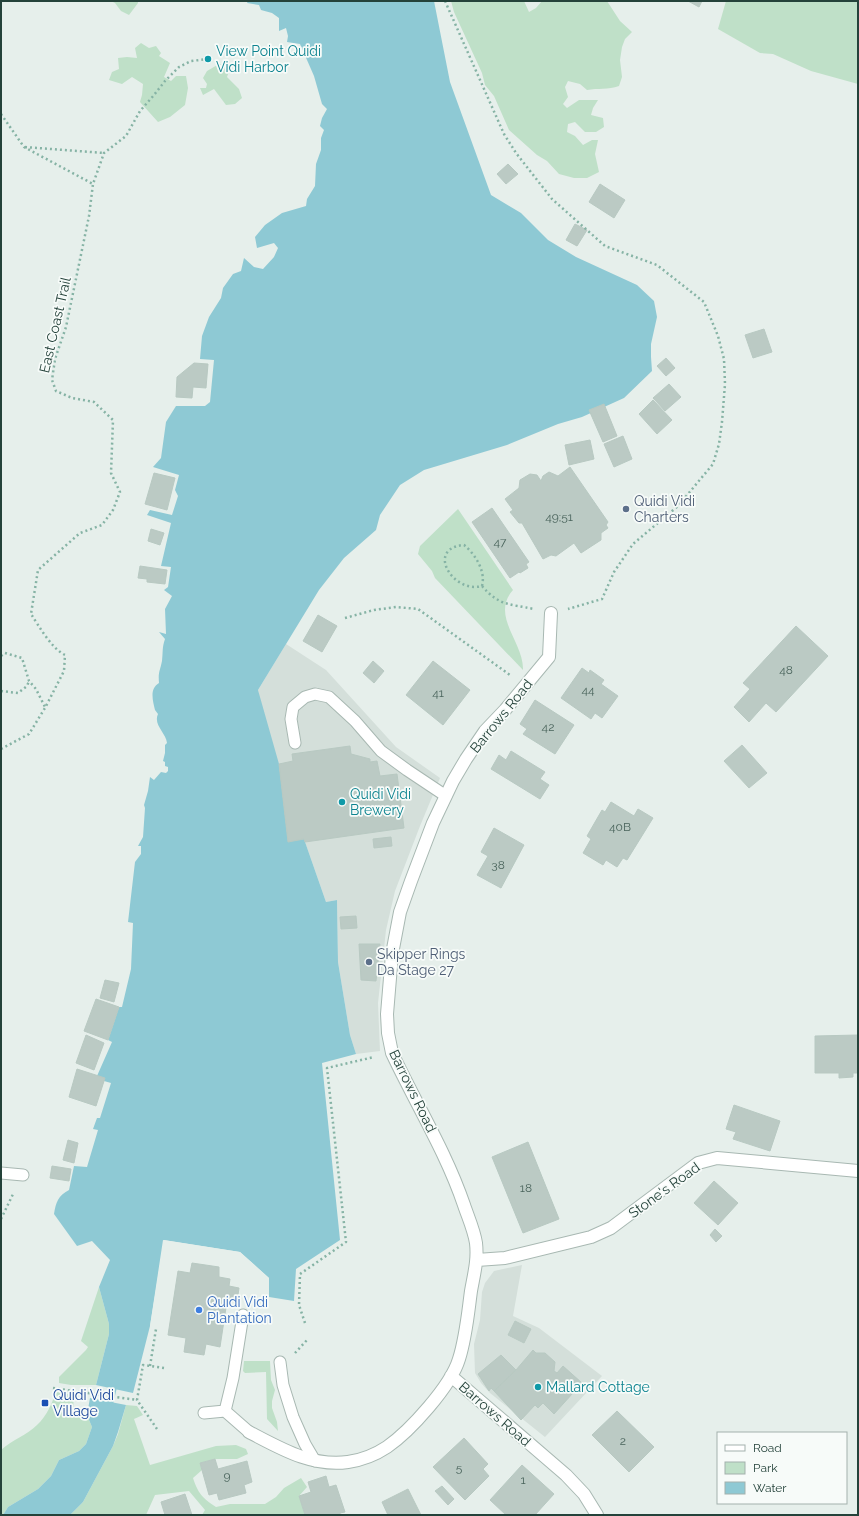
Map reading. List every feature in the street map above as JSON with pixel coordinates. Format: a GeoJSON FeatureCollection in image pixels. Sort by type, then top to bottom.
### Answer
{"type":"FeatureCollection","features":[{"type":"Feature","properties":{"kind":"street","name":"Barrows Road"},"geometry":{"type":"LineString","coordinates":[[551,613],[549,657],[486,730],[466,759],[433,823],[400,912],[392,954],[387,1014],[388,1033],[392,1053],[451,1170],[462,1197],[476,1242],[477,1260],[469,1316],[459,1360],[451,1376],[566,1475],[584,1494],[597,1515]]}},
{"type":"Feature","properties":{"kind":"street","name":"Stone's Road"},"geometry":{"type":"LineString","coordinates":[[477,1260],[505,1258],[591,1237],[610,1228],[698,1163],[717,1158],[858,1171]]}},
{"type":"Feature","properties":{"kind":"street"},"geometry":{"type":"LineString","coordinates":[[249,1432],[294,1455],[315,1461],[348,1462],[367,1458],[388,1446],[425,1410],[438,1395],[451,1376]]}},
{"type":"Feature","properties":{"kind":"lane"},"geometry":{"type":"LineString","coordinates":[[295,743],[290,719],[293,707],[305,697],[316,694],[329,697],[354,720],[381,751],[446,796]]}},
{"type":"Feature","properties":{"kind":"lane"},"geometry":{"type":"LineString","coordinates":[[1,1173],[23,1175]]}},
{"type":"Feature","properties":{"kind":"lane"},"geometry":{"type":"LineString","coordinates":[[225,1411],[233,1378],[243,1315]]}},
{"type":"Feature","properties":{"kind":"lane"},"geometry":{"type":"LineString","coordinates":[[280,1362],[283,1385],[294,1417],[304,1444],[315,1461]]}},
{"type":"Feature","properties":{"kind":"lane"},"geometry":{"type":"LineString","coordinates":[[204,1413],[225,1411],[249,1432]]}},
{"type":"Feature","properties":{"kind":"path"},"geometry":{"type":"LineString","coordinates":[[445,1],[504,134],[516,153],[552,199],[605,246],[657,265],[704,302],[718,336],[724,359],[725,384],[722,422],[719,444],[713,464],[678,506],[634,544],[614,572],[602,600],[551,613],[502,603],[491,596],[482,586]]}},
{"type":"Feature","properties":{"kind":"path"},"geometry":{"type":"LineString","coordinates":[[24,147],[104,153],[126,136],[140,111],[165,80],[179,67],[191,61],[208,59]]}},
{"type":"Feature","properties":{"kind":"path"},"geometry":{"type":"LineString","coordinates":[[1,114],[24,147],[93,184]]}},
{"type":"Feature","properties":{"kind":"path","name":"East Coast Trail"},"geometry":{"type":"LineString","coordinates":[[1,749],[29,734],[45,708],[64,671],[65,655],[60,652],[43,632],[31,614],[38,570],[80,534],[102,525],[113,510],[120,492],[111,473],[113,420],[94,402],[72,398],[56,390],[52,380],[55,359],[68,320],[89,216],[93,184],[104,153]]}},
{"type":"Feature","properties":{"kind":"path"},"geometry":{"type":"LineString","coordinates":[[464,545],[472,552],[482,573],[484,580],[482,586],[476,588],[469,587],[454,579],[448,572],[444,561],[449,550],[455,546],[464,545]]}},
{"type":"Feature","properties":{"kind":"path"},"geometry":{"type":"LineString","coordinates":[[345,618],[374,610],[396,607],[418,609],[525,685]]}},
{"type":"Feature","properties":{"kind":"path"},"geometry":{"type":"LineString","coordinates":[[1,656],[5,653],[22,658],[29,682],[36,689],[45,708]]}},
{"type":"Feature","properties":{"kind":"path"},"geometry":{"type":"LineString","coordinates":[[1,691],[18,693],[27,686],[29,682]]}},
{"type":"Feature","properties":{"kind":"path"},"geometry":{"type":"LineString","coordinates":[[304,1323],[299,1305],[300,1274],[346,1242],[327,1068],[369,1058]]}},
{"type":"Feature","properties":{"kind":"path"},"geometry":{"type":"LineString","coordinates":[[1,1218],[23,1175]]}},
{"type":"Feature","properties":{"kind":"path"},"geometry":{"type":"LineString","coordinates":[[150,1366],[156,1330]]}},
{"type":"Feature","properties":{"kind":"path"},"geometry":{"type":"LineString","coordinates":[[157,1429],[137,1400],[142,1365],[164,1368]]}},
{"type":"Feature","properties":{"kind":"path"},"geometry":{"type":"LineString","coordinates":[[53,1388],[137,1400]]}},
{"type":"Feature","properties":{"kind":"shaded area"},"geometry":{"type":"Polygon","coordinates":[[[286,644],[326,670],[396,747],[440,778],[395,891],[386,930],[378,1003],[380,1051],[356,1054],[350,1035],[338,962],[337,900],[326,902],[304,839],[288,842],[258,690],[286,644]]]}},
{"type":"Feature","properties":{"kind":"shaded area"},"geometry":{"type":"Polygon","coordinates":[[[522,1265],[513,1316],[539,1328],[602,1376],[545,1437],[490,1393],[475,1373],[474,1344],[480,1320],[482,1292],[485,1283],[494,1271],[522,1265]]]}},
{"type":"Feature","properties":{"kind":"green space"},"geometry":{"type":"Polygon","coordinates":[[[111,1],[138,1],[138,3],[129,15],[121,11],[115,3],[111,1]]]}},
{"type":"Feature","properties":{"kind":"green space"},"geometry":{"type":"Polygon","coordinates":[[[451,1],[524,1],[529,12],[536,8],[542,1],[607,1],[620,21],[632,32],[625,39],[622,47],[620,60],[622,77],[619,86],[587,90],[580,84],[568,81],[565,87],[568,97],[563,104],[567,108],[579,100],[598,100],[591,115],[603,118],[604,127],[596,132],[585,132],[575,122],[568,124],[567,132],[575,136],[583,145],[592,140],[598,140],[595,154],[599,172],[587,178],[574,178],[559,174],[547,161],[537,155],[509,130],[494,96],[485,85],[482,73],[454,12],[451,1]]]}},
{"type":"Feature","properties":{"kind":"green space"},"geometry":{"type":"Polygon","coordinates":[[[726,1],[858,1],[858,84],[811,71],[773,54],[760,53],[718,29],[726,1]]]}},
{"type":"Feature","properties":{"kind":"green space"},"geometry":{"type":"Polygon","coordinates":[[[141,43],[149,48],[156,46],[161,53],[159,56],[170,63],[164,77],[171,81],[176,76],[186,76],[188,88],[185,105],[170,117],[158,122],[140,102],[143,84],[132,77],[122,84],[109,80],[112,72],[119,69],[118,58],[137,58],[135,48],[141,43]]]}},
{"type":"Feature","properties":{"kind":"green space"},"geometry":{"type":"Polygon","coordinates":[[[219,64],[231,66],[227,77],[239,89],[242,98],[235,104],[226,105],[214,89],[203,95],[200,88],[206,88],[207,84],[203,78],[207,71],[219,64]]]}},
{"type":"Feature","properties":{"kind":"green space"},"geometry":{"type":"Polygon","coordinates":[[[458,509],[513,590],[507,600],[505,610],[506,619],[519,649],[523,670],[435,578],[432,571],[418,554],[420,546],[458,509]]]}},
{"type":"Feature","properties":{"kind":"green space"},"geometry":{"type":"Polygon","coordinates":[[[99,1287],[109,1324],[109,1334],[96,1385],[71,1385],[59,1383],[59,1377],[88,1347],[81,1341],[99,1287]]]}},
{"type":"Feature","properties":{"kind":"green space"},"geometry":{"type":"Polygon","coordinates":[[[244,1361],[270,1361],[271,1380],[275,1390],[272,1408],[277,1422],[278,1431],[267,1419],[266,1372],[245,1373],[243,1371],[244,1361]]]}},
{"type":"Feature","properties":{"kind":"green space"},"geometry":{"type":"Polygon","coordinates":[[[56,1392],[74,1395],[73,1409],[87,1415],[92,1427],[86,1444],[79,1451],[59,1460],[51,1476],[38,1489],[8,1507],[3,1515],[1,1515],[1,1450],[29,1432],[44,1418],[56,1392]]]}},
{"type":"Feature","properties":{"kind":"green space"},"geometry":{"type":"Polygon","coordinates":[[[126,1405],[137,1406],[143,1415],[134,1419],[150,1465],[216,1446],[236,1445],[246,1449],[248,1454],[237,1459],[215,1459],[200,1463],[202,1470],[193,1478],[201,1495],[216,1507],[230,1504],[265,1504],[276,1497],[284,1488],[301,1478],[307,1487],[299,1496],[305,1515],[202,1515],[205,1510],[189,1491],[155,1495],[146,1515],[70,1515],[83,1502],[113,1446],[126,1405]]]}},
{"type":"Feature","properties":{"kind":"water"},"geometry":{"type":"Polygon","coordinates":[[[248,1],[434,1],[450,82],[491,195],[521,213],[548,240],[576,257],[637,285],[654,301],[657,317],[651,344],[652,371],[624,398],[582,417],[558,424],[507,445],[424,470],[400,485],[380,515],[376,530],[344,558],[319,590],[258,690],[279,764],[288,841],[304,839],[326,902],[337,900],[338,962],[350,1035],[356,1054],[322,1063],[340,1240],[296,1269],[294,1301],[269,1297],[269,1278],[240,1252],[164,1240],[150,1326],[133,1393],[96,1385],[109,1334],[109,1324],[99,1287],[110,1260],[92,1241],[77,1246],[54,1214],[58,1200],[69,1190],[74,1166],[87,1167],[98,1130],[93,1129],[97,1118],[100,1118],[111,1083],[104,1081],[97,1076],[112,1042],[108,1040],[119,1007],[122,1007],[131,969],[133,923],[128,922],[135,862],[141,854],[141,846],[138,846],[143,837],[144,805],[150,777],[154,780],[161,772],[166,773],[168,771],[168,767],[165,766],[165,762],[163,761],[165,745],[167,743],[157,722],[158,714],[155,710],[152,695],[154,688],[159,683],[159,674],[165,639],[159,632],[166,634],[165,609],[172,596],[164,590],[168,587],[171,567],[161,566],[171,523],[147,515],[150,510],[172,515],[178,496],[175,490],[179,475],[153,467],[161,458],[166,422],[176,406],[205,406],[210,402],[214,360],[200,359],[202,336],[209,317],[221,298],[223,288],[233,274],[241,271],[244,258],[254,267],[263,269],[274,257],[278,248],[274,243],[257,248],[255,237],[265,225],[282,213],[306,206],[307,199],[315,186],[316,164],[321,150],[321,138],[324,130],[320,126],[327,109],[322,104],[314,76],[300,44],[287,42],[288,36],[286,28],[279,31],[279,18],[272,13],[261,10],[259,5],[247,3],[248,1]]]}},
{"type":"Feature","properties":{"kind":"water"},"geometry":{"type":"Polygon","coordinates":[[[90,1398],[126,1405],[113,1446],[83,1502],[70,1515],[3,1515],[8,1507],[38,1489],[51,1476],[59,1460],[79,1451],[86,1444],[92,1427],[87,1415],[90,1398]]]}},
{"type":"Feature","properties":{"kind":"pier"},"geometry":{"type":"Polygon","coordinates":[[[163,1240],[240,1252],[269,1278],[269,1299],[267,1297],[267,1279],[239,1254],[165,1242],[152,1326],[150,1326],[163,1240]]]}},
{"type":"Feature","properties":{"kind":"building"},"geometry":{"type":"Polygon","coordinates":[[[688,1],[702,1],[699,7],[688,1]]]}},
{"type":"Feature","properties":{"kind":"building"},"geometry":{"type":"Polygon","coordinates":[[[508,164],[518,174],[506,184],[497,174],[508,164]]]}},
{"type":"Feature","properties":{"kind":"building"},"geometry":{"type":"Polygon","coordinates":[[[600,184],[625,200],[614,218],[589,202],[600,184]]]}},
{"type":"Feature","properties":{"kind":"building"},"geometry":{"type":"Polygon","coordinates":[[[575,224],[587,230],[577,246],[566,240],[575,224]]]}},
{"type":"Feature","properties":{"kind":"building"},"geometry":{"type":"Polygon","coordinates":[[[764,329],[772,352],[753,358],[745,335],[764,329]]]}},
{"type":"Feature","properties":{"kind":"building"},"geometry":{"type":"Polygon","coordinates":[[[666,358],[675,368],[666,376],[657,366],[666,358]]]}},
{"type":"Feature","properties":{"kind":"building"},"geometry":{"type":"Polygon","coordinates":[[[194,363],[208,364],[206,388],[193,387],[192,398],[176,397],[177,377],[194,363]]]}},
{"type":"Feature","properties":{"kind":"building"},"geometry":{"type":"Polygon","coordinates":[[[669,384],[681,397],[665,411],[653,398],[669,384]]]}},
{"type":"Feature","properties":{"kind":"building"},"geometry":{"type":"Polygon","coordinates":[[[653,400],[672,420],[657,434],[639,414],[653,400]]]}},
{"type":"Feature","properties":{"kind":"building"},"geometry":{"type":"Polygon","coordinates":[[[604,404],[617,436],[603,442],[589,410],[604,404]]]}},
{"type":"Feature","properties":{"kind":"building"},"geometry":{"type":"Polygon","coordinates":[[[623,436],[632,459],[614,467],[604,444],[623,436]]]}},
{"type":"Feature","properties":{"kind":"building"},"geometry":{"type":"Polygon","coordinates":[[[590,440],[594,459],[569,465],[565,445],[590,440]]]}},
{"type":"Feature","properties":{"kind":"building"},"geometry":{"type":"Polygon","coordinates":[[[570,467],[608,522],[606,525],[608,528],[601,533],[601,540],[581,553],[574,543],[556,556],[551,555],[543,559],[522,523],[519,523],[510,512],[513,510],[505,499],[519,488],[520,480],[530,474],[537,475],[541,481],[543,476],[549,472],[558,476],[570,467]]]}},
{"type":"Feature","properties":{"kind":"building"},"geometry":{"type":"Polygon","coordinates":[[[154,473],[175,478],[167,510],[145,504],[154,473]]]}},
{"type":"Feature","properties":{"kind":"building"},"geometry":{"type":"Polygon","coordinates":[[[492,508],[529,562],[526,564],[528,568],[510,578],[472,522],[492,508]]]}},
{"type":"Feature","properties":{"kind":"building"},"geometry":{"type":"Polygon","coordinates":[[[151,529],[164,533],[160,545],[148,541],[151,529]]]}},
{"type":"Feature","properties":{"kind":"building"},"geometry":{"type":"Polygon","coordinates":[[[140,566],[167,570],[165,584],[147,582],[147,579],[138,578],[140,566]]]}},
{"type":"Feature","properties":{"kind":"building"},"geometry":{"type":"Polygon","coordinates":[[[318,615],[337,626],[322,652],[303,641],[318,615]]]}},
{"type":"Feature","properties":{"kind":"building"},"geometry":{"type":"Polygon","coordinates":[[[796,626],[828,656],[776,712],[766,703],[749,722],[734,707],[750,689],[743,683],[796,626]]]}},
{"type":"Feature","properties":{"kind":"building"},"geometry":{"type":"Polygon","coordinates":[[[373,661],[384,671],[374,683],[363,673],[373,661]]]}},
{"type":"Feature","properties":{"kind":"building"},"geometry":{"type":"Polygon","coordinates":[[[433,661],[470,690],[443,725],[406,695],[433,661]]]}},
{"type":"Feature","properties":{"kind":"building"},"geometry":{"type":"Polygon","coordinates":[[[582,668],[589,673],[590,670],[604,680],[601,684],[618,696],[602,718],[595,713],[591,719],[561,698],[582,668]]]}},
{"type":"Feature","properties":{"kind":"building"},"geometry":{"type":"Polygon","coordinates":[[[535,700],[574,725],[555,754],[523,734],[527,729],[520,724],[535,700]]]}},
{"type":"Feature","properties":{"kind":"building"},"geometry":{"type":"Polygon","coordinates":[[[742,745],[767,773],[749,788],[724,761],[742,745]]]}},
{"type":"Feature","properties":{"kind":"building","name":"Quidi Vidi Brewery"},"geometry":{"type":"Polygon","coordinates":[[[350,746],[351,754],[370,759],[370,762],[377,761],[380,776],[397,774],[404,828],[305,842],[304,839],[288,842],[279,764],[293,761],[292,754],[350,746]]]}},
{"type":"Feature","properties":{"kind":"building"},"geometry":{"type":"Polygon","coordinates":[[[511,751],[545,772],[540,779],[549,785],[540,799],[491,769],[499,755],[506,760],[511,751]]]}},
{"type":"Feature","properties":{"kind":"building"},"geometry":{"type":"Polygon","coordinates":[[[611,802],[634,816],[638,809],[653,818],[627,860],[623,858],[617,867],[606,860],[603,865],[583,853],[591,839],[587,836],[602,810],[605,812],[611,802]]]}},
{"type":"Feature","properties":{"kind":"building"},"geometry":{"type":"Polygon","coordinates":[[[494,828],[524,845],[501,888],[477,875],[488,856],[481,852],[494,828]]]}},
{"type":"Feature","properties":{"kind":"building"},"geometry":{"type":"Polygon","coordinates":[[[391,837],[392,846],[374,848],[373,839],[391,837]]]}},
{"type":"Feature","properties":{"kind":"building"},"geometry":{"type":"Polygon","coordinates":[[[356,916],[357,928],[341,929],[340,917],[356,916]]]}},
{"type":"Feature","properties":{"kind":"building","name":"Skipper Rings Da Stage 27"},"geometry":{"type":"Polygon","coordinates":[[[359,944],[380,944],[376,981],[361,980],[359,944]]]}},
{"type":"Feature","properties":{"kind":"building"},"geometry":{"type":"Polygon","coordinates":[[[105,980],[119,983],[114,1002],[100,998],[105,980]]]}},
{"type":"Feature","properties":{"kind":"building"},"geometry":{"type":"Polygon","coordinates":[[[96,999],[119,1007],[108,1040],[84,1031],[96,999]]]}},
{"type":"Feature","properties":{"kind":"building"},"geometry":{"type":"Polygon","coordinates":[[[86,1035],[104,1043],[94,1070],[76,1063],[86,1035]]]}},
{"type":"Feature","properties":{"kind":"building"},"geometry":{"type":"Polygon","coordinates":[[[858,1035],[858,1073],[853,1073],[853,1077],[839,1078],[839,1073],[815,1073],[815,1036],[858,1035]]]}},
{"type":"Feature","properties":{"kind":"building"},"geometry":{"type":"Polygon","coordinates":[[[77,1069],[105,1078],[96,1106],[69,1097],[77,1069]]]}},
{"type":"Feature","properties":{"kind":"building"},"geometry":{"type":"Polygon","coordinates":[[[734,1105],[780,1121],[770,1151],[733,1139],[736,1132],[726,1129],[734,1105]]]}},
{"type":"Feature","properties":{"kind":"building"},"geometry":{"type":"Polygon","coordinates":[[[68,1140],[78,1143],[74,1163],[63,1160],[68,1140]]]}},
{"type":"Feature","properties":{"kind":"building"},"geometry":{"type":"Polygon","coordinates":[[[528,1142],[559,1219],[523,1233],[492,1157],[528,1142]]]}},
{"type":"Feature","properties":{"kind":"building"},"geometry":{"type":"Polygon","coordinates":[[[52,1166],[71,1169],[69,1181],[50,1178],[52,1166]]]}},
{"type":"Feature","properties":{"kind":"building"},"geometry":{"type":"Polygon","coordinates":[[[714,1181],[738,1203],[718,1225],[694,1203],[714,1181]]]}},
{"type":"Feature","properties":{"kind":"building"},"geometry":{"type":"Polygon","coordinates":[[[715,1229],[722,1236],[716,1242],[710,1235],[715,1229]]]}},
{"type":"Feature","properties":{"kind":"building","name":"Quidi Vidi Plantation"},"geometry":{"type":"Polygon","coordinates":[[[192,1263],[219,1267],[219,1277],[230,1279],[229,1286],[239,1288],[237,1302],[227,1301],[220,1347],[206,1344],[204,1355],[184,1352],[186,1338],[168,1335],[178,1271],[190,1273],[192,1263]]]}},
{"type":"Feature","properties":{"kind":"building"},"geometry":{"type":"Polygon","coordinates":[[[515,1321],[531,1329],[524,1343],[508,1335],[515,1321]]]}},
{"type":"Feature","properties":{"kind":"building","name":"Mallard Cottage"},"geometry":{"type":"Polygon","coordinates":[[[533,1350],[536,1353],[545,1353],[555,1362],[554,1371],[557,1373],[563,1366],[582,1383],[554,1414],[543,1403],[538,1408],[535,1405],[521,1420],[494,1391],[516,1370],[533,1350]]]}},
{"type":"Feature","properties":{"kind":"building"},"geometry":{"type":"Polygon","coordinates":[[[501,1355],[516,1370],[494,1391],[491,1388],[489,1391],[478,1374],[501,1355]]]}},
{"type":"Feature","properties":{"kind":"building"},"geometry":{"type":"Polygon","coordinates":[[[617,1411],[654,1447],[629,1472],[592,1435],[617,1411]]]}},
{"type":"Feature","properties":{"kind":"building"},"geometry":{"type":"Polygon","coordinates":[[[464,1438],[488,1464],[483,1469],[489,1476],[465,1500],[433,1467],[464,1438]]]}},
{"type":"Feature","properties":{"kind":"building"},"geometry":{"type":"Polygon","coordinates":[[[215,1459],[218,1469],[247,1461],[252,1482],[244,1485],[246,1493],[219,1500],[217,1493],[209,1495],[200,1463],[215,1459]]]}},
{"type":"Feature","properties":{"kind":"building"},"geometry":{"type":"Polygon","coordinates":[[[522,1465],[554,1494],[535,1515],[506,1515],[490,1500],[522,1465]]]}},
{"type":"Feature","properties":{"kind":"building"},"geometry":{"type":"Polygon","coordinates":[[[326,1476],[329,1487],[336,1485],[345,1512],[340,1513],[340,1515],[305,1515],[299,1496],[311,1492],[308,1482],[326,1476]]]}},
{"type":"Feature","properties":{"kind":"building"},"geometry":{"type":"Polygon","coordinates":[[[442,1486],[454,1499],[448,1505],[435,1491],[442,1486]]]}},
{"type":"Feature","properties":{"kind":"building"},"geometry":{"type":"Polygon","coordinates":[[[408,1489],[421,1515],[388,1515],[382,1502],[408,1489]]]}},
{"type":"Feature","properties":{"kind":"building"},"geometry":{"type":"Polygon","coordinates":[[[185,1494],[192,1515],[165,1515],[161,1502],[185,1494]]]}},
{"type":"Feature","properties":{"kind":"waterway"},"geometry":{"type":"LineString","coordinates":[[110,1402],[113,1389]]}},
{"type":"Feature","properties":{"kind":"place","name":"View Point Quidi Vidi Harbor"},"geometry":{"type":"Point","coordinates":[208,59]}},
{"type":"Feature","properties":{"kind":"place","name":"Quidi Vidi Charters"},"geometry":{"type":"Point","coordinates":[626,509]}},
{"type":"Feature","properties":{"kind":"place","name":"Quidi Vidi Brewery"},"geometry":{"type":"Point","coordinates":[342,802]}},
{"type":"Feature","properties":{"kind":"place","name":"Skipper Rings Da Stage 27"},"geometry":{"type":"Point","coordinates":[369,962]}},
{"type":"Feature","properties":{"kind":"place","name":"Quidi Vidi Plantation"},"geometry":{"type":"Point","coordinates":[199,1310]}},
{"type":"Feature","properties":{"kind":"place","name":"Mallard Cottage"},"geometry":{"type":"Point","coordinates":[538,1387]}},
{"type":"Feature","properties":{"kind":"place","name":"Quidi Vidi Village"},"geometry":{"type":"Point","coordinates":[45,1403]}}]}
